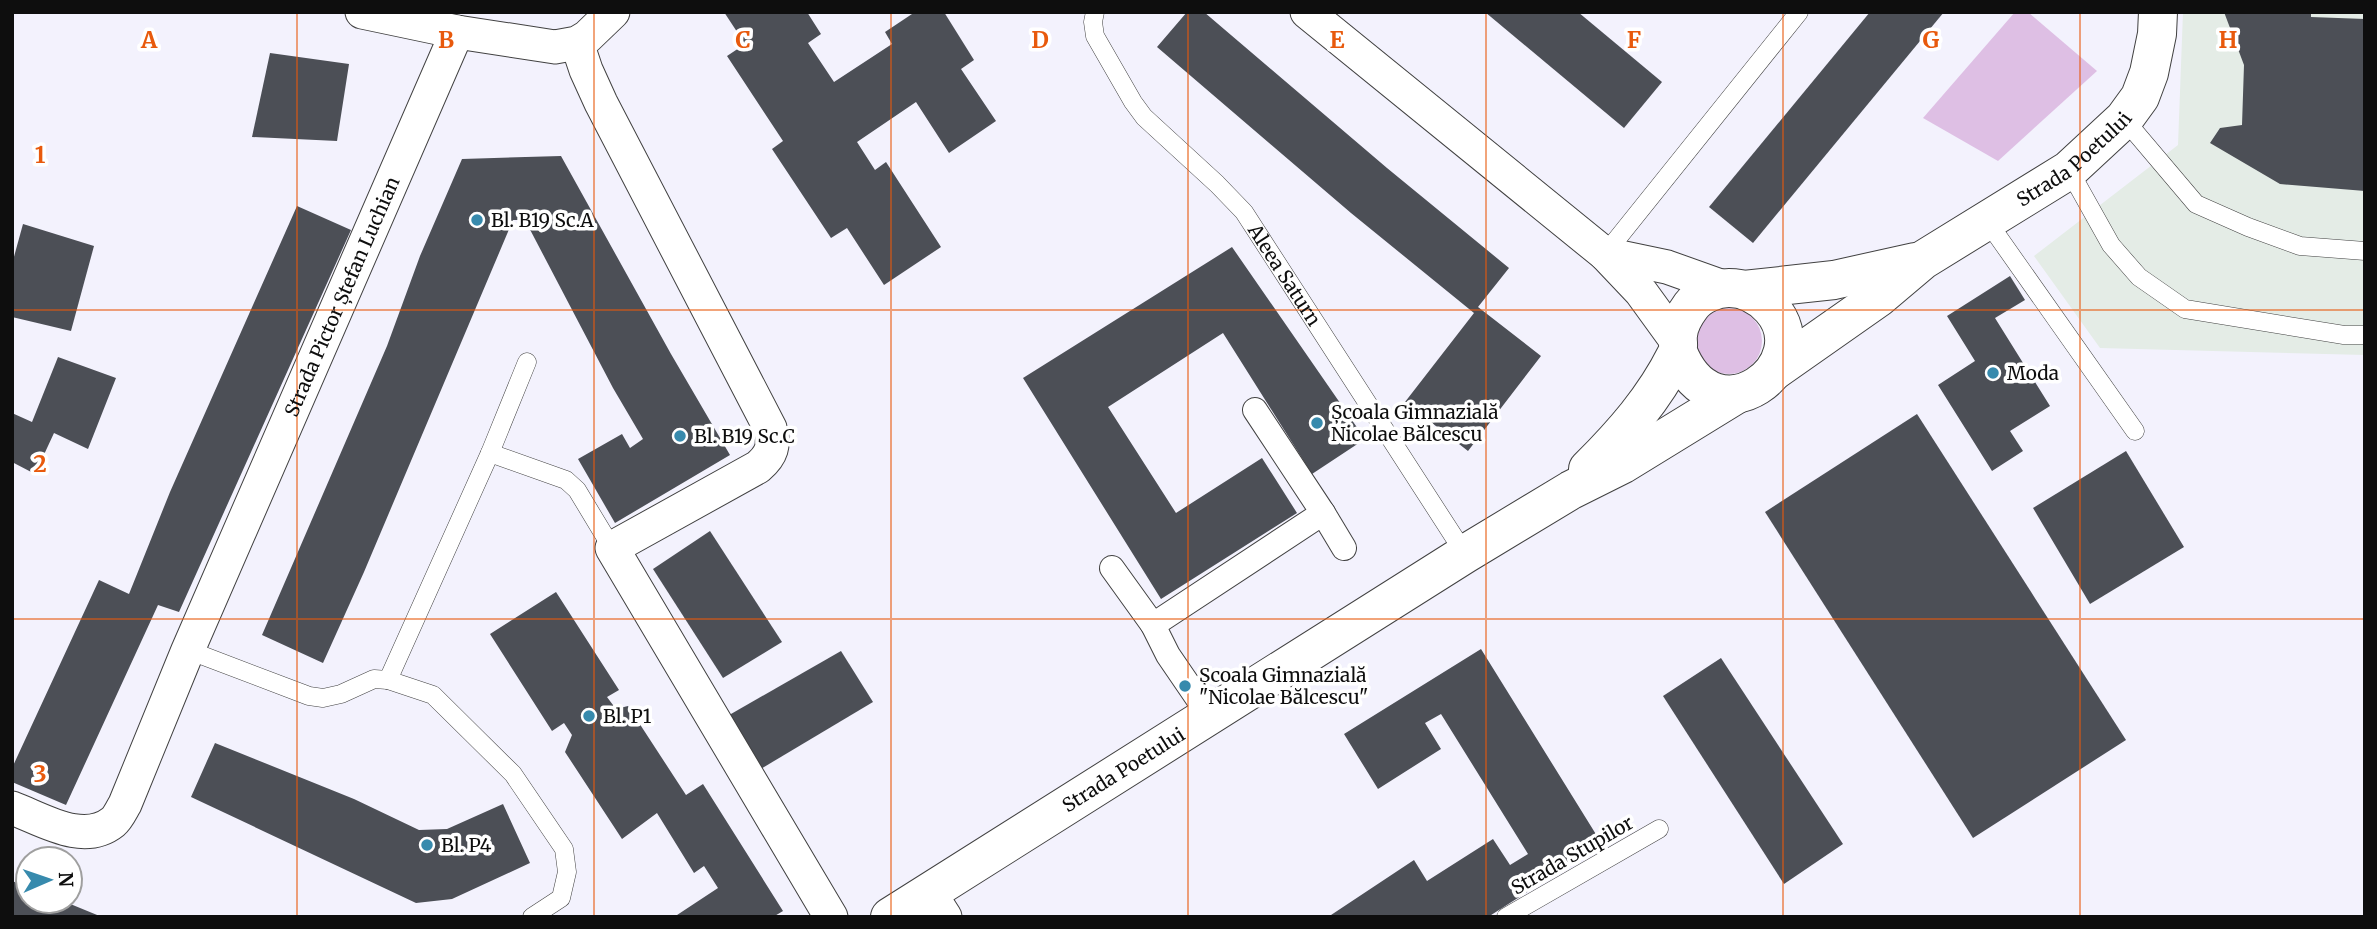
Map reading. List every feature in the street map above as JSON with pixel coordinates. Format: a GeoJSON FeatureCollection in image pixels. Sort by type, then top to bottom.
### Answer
{"type":"FeatureCollection","features":[{"type":"Feature","properties":{"kind":"street"},"geometry":{"type":"LineString","coordinates":[[362,12],[457,32],[555,47],[577,43],[613,12]]}},
{"type":"Feature","properties":{"kind":"street"},"geometry":{"type":"LineString","coordinates":[[1307,12],[1605,254],[1641,292],[1678,348],[1685,368],[1695,381],[1708,390],[1737,394]]}},
{"type":"Feature","properties":{"kind":"street","name":"Strada Poetului"},"geometry":{"type":"LineString","coordinates":[[890,917],[937,904],[1209,715],[1571,490],[1623,464],[1737,394],[1752,390],[1765,382],[1774,371],[1878,298],[1923,260],[2069,170],[2124,119],[2140,97],[2149,73],[2157,34],[2158,12]]}},
{"type":"Feature","properties":{"kind":"street","name":"Strada Pictor Ștefan Luchian"},"geometry":{"type":"LineString","coordinates":[[12,808],[78,833],[95,831],[113,822],[125,804],[188,650],[457,32]]}},
{"type":"Feature","properties":{"kind":"street"},"geometry":{"type":"LineString","coordinates":[[577,43],[601,103],[770,428],[773,439],[772,450],[758,467],[612,548],[831,917]]}},
{"type":"Feature","properties":{"kind":"street"},"geometry":{"type":"LineString","coordinates":[[1605,254],[1667,267],[1761,298],[1774,311],[1782,327],[1782,350],[1774,371]]}},
{"type":"Feature","properties":{"kind":"street","name":"Strada Poetului"},"geometry":{"type":"LineString","coordinates":[[1571,490],[1642,411],[1678,348],[1678,334],[1683,318],[1693,303],[1709,293],[1834,280],[1923,260]]}},
{"type":"Feature","properties":{"kind":"street"},"geometry":{"type":"LineString","coordinates":[[1255,410],[1344,548]]}},
{"type":"Feature","properties":{"kind":"street"},"geometry":{"type":"LineString","coordinates":[[1153,625],[1323,513]]}},
{"type":"Feature","properties":{"kind":"street"},"geometry":{"type":"LineString","coordinates":[[1112,568],[1153,625],[1168,655],[1209,715]]}},
{"type":"Feature","properties":{"kind":"lane","name":"Aleea Saturn"},"geometry":{"type":"LineString","coordinates":[[1095,12],[1095,36],[1133,102],[1144,117],[1244,212],[1465,554]]}},
{"type":"Feature","properties":{"kind":"lane"},"geometry":{"type":"LineString","coordinates":[[1605,254],[1799,12]]}},
{"type":"Feature","properties":{"kind":"lane"},"geometry":{"type":"LineString","coordinates":[[2124,119],[2196,204],[2300,246],[2365,251]]}},
{"type":"Feature","properties":{"kind":"lane"},"geometry":{"type":"LineString","coordinates":[[2069,170],[2111,245],[2139,277],[2185,309],[2344,335],[2365,335]]}},
{"type":"Feature","properties":{"kind":"lane"},"geometry":{"type":"LineString","coordinates":[[1987,221],[2135,431]]}},
{"type":"Feature","properties":{"kind":"lane"},"geometry":{"type":"LineString","coordinates":[[388,680],[490,453],[527,362]]}},
{"type":"Feature","properties":{"kind":"lane"},"geometry":{"type":"LineString","coordinates":[[490,453],[566,480],[577,490],[612,548]]}},
{"type":"Feature","properties":{"kind":"lane"},"geometry":{"type":"LineString","coordinates":[[188,650],[309,696],[323,698],[341,694],[374,679],[388,680],[433,695],[513,774],[564,849],[568,872],[561,898],[532,917]]}},
{"type":"Feature","properties":{"kind":"lane","name":"Strada Stupilor"},"geometry":{"type":"LineString","coordinates":[[1506,917],[1659,829]]}},
{"type":"Feature","properties":{"kind":"shaded area"},"geometry":{"type":"Polygon","coordinates":[[[2015,12],[2028,12],[2097,71],[1998,161],[1923,118],[2015,12]]]}},
{"type":"Feature","properties":{"kind":"shaded area"},"geometry":{"type":"Polygon","coordinates":[[[2183,12],[2365,12],[2365,355],[2100,348],[2034,256],[2178,145],[2183,12]]]}},
{"type":"Feature","properties":{"kind":"shaded area"},"geometry":{"type":"Polygon","coordinates":[[[1729,308],[1752,318],[1762,341],[1752,364],[1729,374],[1706,364],[1696,341],[1706,318],[1729,308]]]}},
{"type":"Feature","properties":{"kind":"building"},"geometry":{"type":"Polygon","coordinates":[[[724,12],[807,12],[821,34],[808,43],[834,82],[892,44],[885,32],[915,12],[944,12],[974,60],[961,69],[996,121],[949,153],[916,102],[857,142],[875,170],[886,162],[941,247],[884,285],[847,228],[831,238],[772,149],[783,141],[727,56],[745,44],[724,12]]]}},
{"type":"Feature","properties":{"kind":"building"},"geometry":{"type":"Polygon","coordinates":[[[1187,12],[1204,12],[1509,268],[1478,307],[1541,356],[1468,451],[1405,402],[1474,313],[1351,213],[1157,47],[1187,12]]]}},
{"type":"Feature","properties":{"kind":"building"},"geometry":{"type":"Polygon","coordinates":[[[1485,12],[1578,12],[1662,82],[1624,128],[1485,12]]]}},
{"type":"Feature","properties":{"kind":"building"},"geometry":{"type":"Polygon","coordinates":[[[1870,12],[1944,12],[1753,243],[1709,207],[1870,12]]]}},
{"type":"Feature","properties":{"kind":"building"},"geometry":{"type":"Polygon","coordinates":[[[2224,12],[2311,12],[2311,17],[2365,19],[2365,191],[2280,184],[2210,143],[2220,128],[2242,125],[2244,65],[2224,12]]]}},
{"type":"Feature","properties":{"kind":"building"},"geometry":{"type":"Polygon","coordinates":[[[270,53],[349,64],[337,141],[252,137],[270,53]]]}},
{"type":"Feature","properties":{"kind":"building"},"geometry":{"type":"Polygon","coordinates":[[[561,156],[730,455],[615,523],[578,459],[622,434],[630,448],[643,439],[613,388],[525,220],[513,220],[323,663],[262,635],[387,346],[420,256],[462,159],[561,156]]]}},
{"type":"Feature","properties":{"kind":"building"},"geometry":{"type":"Polygon","coordinates":[[[297,206],[351,230],[179,612],[158,605],[66,805],[12,782],[12,768],[99,580],[129,594],[170,492],[297,206]]]}},
{"type":"Feature","properties":{"kind":"building"},"geometry":{"type":"Polygon","coordinates":[[[23,224],[94,246],[71,331],[12,317],[12,264],[23,224]]]}},
{"type":"Feature","properties":{"kind":"building","name":"Școala Gimnazială Nicolae Bălcescu"},"geometry":{"type":"Polygon","coordinates":[[[1232,247],[1365,439],[1312,474],[1223,333],[1108,407],[1176,513],[1262,458],[1297,513],[1161,599],[1023,378],[1232,247]]]}},
{"type":"Feature","properties":{"kind":"building","name":"Moda"},"geometry":{"type":"Polygon","coordinates":[[[2010,276],[2025,300],[1995,318],[2050,406],[2010,431],[2023,451],[1992,471],[1938,385],[1975,361],[1947,316],[2010,276]]]}},
{"type":"Feature","properties":{"kind":"building"},"geometry":{"type":"Polygon","coordinates":[[[58,357],[116,378],[88,449],[54,433],[35,474],[12,462],[12,413],[32,422],[58,357]]]}},
{"type":"Feature","properties":{"kind":"building"},"geometry":{"type":"Polygon","coordinates":[[[1917,414],[2126,740],[1973,838],[1765,512],[1917,414]]]}},
{"type":"Feature","properties":{"kind":"building"},"geometry":{"type":"Polygon","coordinates":[[[2126,451],[2184,547],[2090,604],[2033,508],[2126,451]]]}},
{"type":"Feature","properties":{"kind":"building"},"geometry":{"type":"Polygon","coordinates":[[[710,531],[782,642],[723,678],[653,569],[710,531]]]}},
{"type":"Feature","properties":{"kind":"building","name":"Bl. P1"},"geometry":{"type":"Polygon","coordinates":[[[556,592],[619,690],[607,697],[616,709],[628,706],[686,795],[703,784],[783,911],[773,917],[674,917],[718,888],[704,866],[694,873],[657,813],[622,839],[565,752],[572,735],[564,723],[552,731],[490,634],[556,592]]]}},
{"type":"Feature","properties":{"kind":"building"},"geometry":{"type":"Polygon","coordinates":[[[1481,649],[1602,844],[1488,917],[1328,917],[1414,860],[1427,881],[1493,839],[1510,865],[1528,854],[1441,714],[1425,723],[1441,749],[1378,789],[1344,734],[1481,649]]]}},
{"type":"Feature","properties":{"kind":"building"},"geometry":{"type":"Polygon","coordinates":[[[841,651],[873,702],[759,770],[724,718],[841,651]]]}},
{"type":"Feature","properties":{"kind":"building"},"geometry":{"type":"Polygon","coordinates":[[[1721,658],[1843,844],[1784,884],[1663,696],[1721,658]]]}},
{"type":"Feature","properties":{"kind":"building"},"geometry":{"type":"Polygon","coordinates":[[[215,743],[354,799],[419,830],[447,829],[503,804],[530,863],[452,899],[416,903],[191,797],[215,743]]]}},
{"type":"Feature","properties":{"kind":"building"},"geometry":{"type":"Polygon","coordinates":[[[12,881],[14,915],[84,915],[84,910],[102,917],[12,917],[12,881]]]}},
{"type":"Feature","properties":{"kind":"place","name":"Bl. B19 Sc.A"},"geometry":{"type":"Point","coordinates":[477,220]}},
{"type":"Feature","properties":{"kind":"place","name":"Moda"},"geometry":{"type":"Point","coordinates":[1993,373]}},
{"type":"Feature","properties":{"kind":"place","name":"Școala Gimnazială Nicolae Bălcescu"},"geometry":{"type":"Point","coordinates":[1317,423]}},
{"type":"Feature","properties":{"kind":"place","name":"Bl. B19 Sc.C"},"geometry":{"type":"Point","coordinates":[680,436]}},
{"type":"Feature","properties":{"kind":"place","name":"Școala Gimnazială \"Nicolae Bălcescu\""},"geometry":{"type":"Point","coordinates":[1185,686]}},
{"type":"Feature","properties":{"kind":"place","name":"Bl. P1"},"geometry":{"type":"Point","coordinates":[589,716]}},
{"type":"Feature","properties":{"kind":"place","name":"Bl. P4"},"geometry":{"type":"Point","coordinates":[427,845]}}]}
